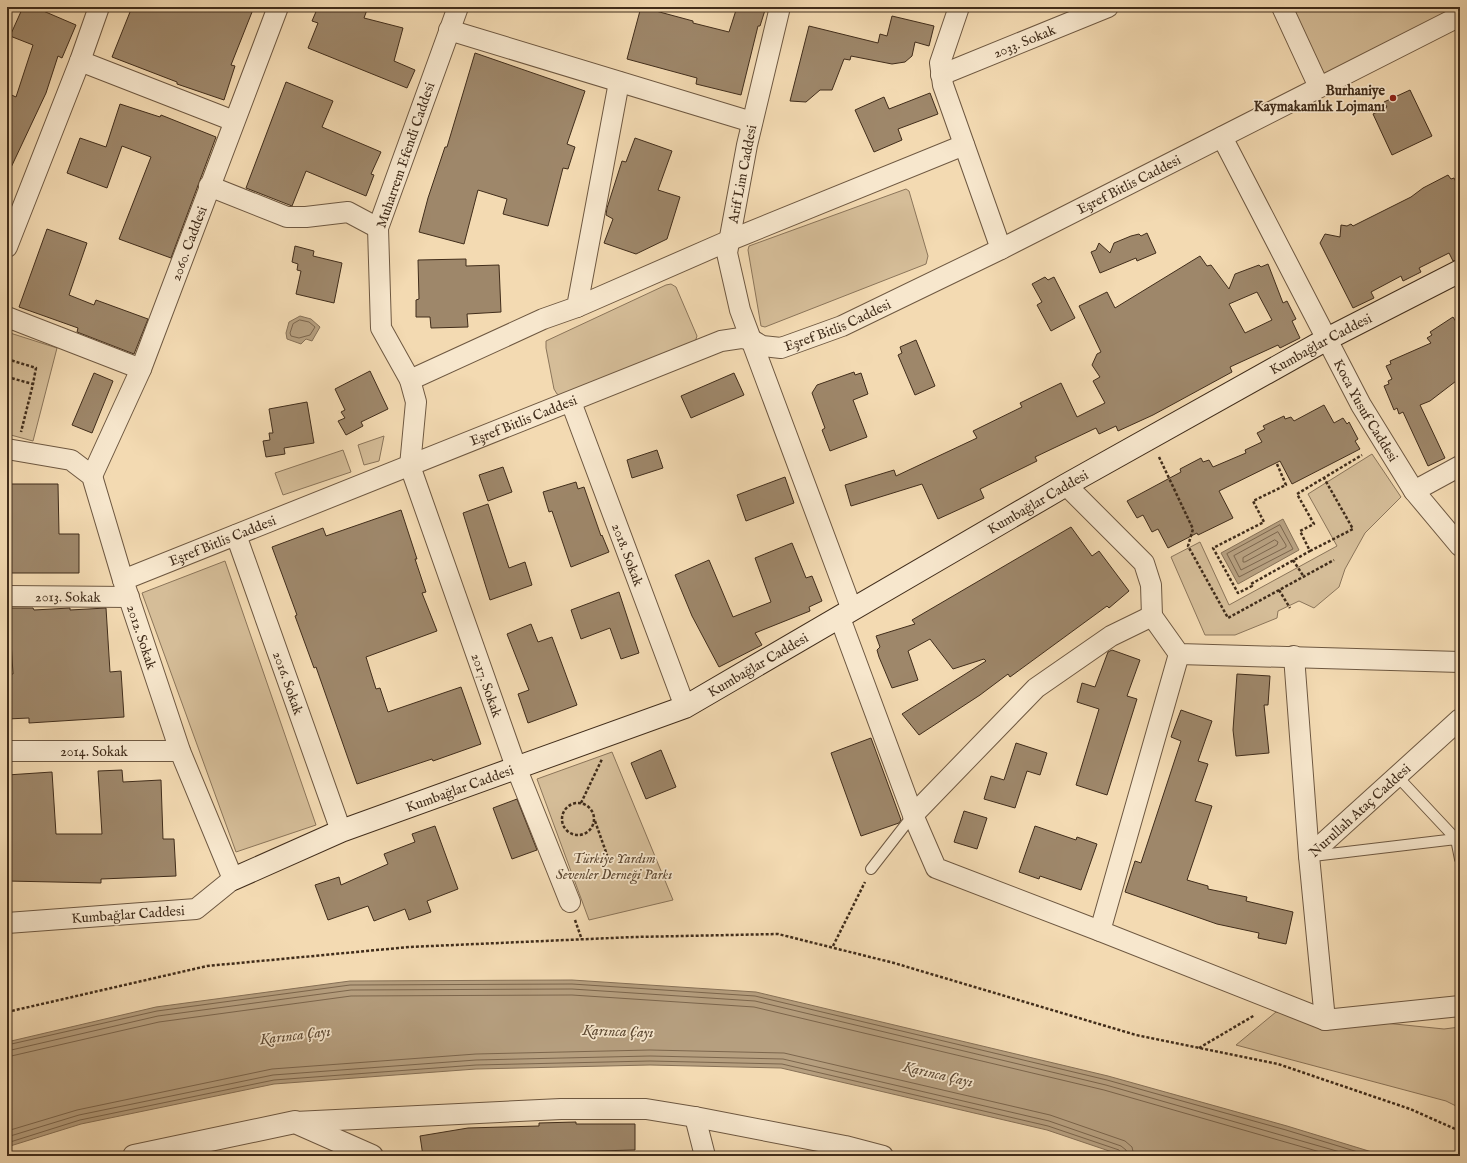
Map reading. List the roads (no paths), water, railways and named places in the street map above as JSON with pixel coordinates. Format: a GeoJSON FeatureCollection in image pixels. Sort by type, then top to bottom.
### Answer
{"type":"FeatureCollection","features":[{"type":"Feature","properties":{"kind":"main road","name":"Kumbağlar Caddesi"},"geometry":{"type":"LineString","coordinates":[[233,879],[341,831],[685,707],[1066,485],[1327,340],[1460,270]]}},
{"type":"Feature","properties":{"kind":"main road"},"geometry":{"type":"LineString","coordinates":[[134,1156],[295,1122],[372,1156]]}},
{"type":"Feature","properties":{"kind":"street"},"geometry":{"type":"LineString","coordinates":[[7,247],[80,61],[99,7]]}},
{"type":"Feature","properties":{"kind":"street","name":"2060. Caddesi"},"geometry":{"type":"LineString","coordinates":[[92,476],[141,370],[209,186],[278,7]]}},
{"type":"Feature","properties":{"kind":"street","name":"Muharrem Efendi Caddesi"},"geometry":{"type":"LineString","coordinates":[[410,466],[416,402],[410,380],[381,328],[378,228],[458,7]]}},
{"type":"Feature","properties":{"kind":"street","name":"Arif Lim Caddesi"},"geometry":{"type":"LineString","coordinates":[[780,7],[752,122],[728,241],[727,253],[740,310],[752,340],[846,614],[913,815],[936,868],[1325,1020]]}},
{"type":"Feature","properties":{"kind":"street"},"geometry":{"type":"LineString","coordinates":[[959,7],[940,64],[941,75],[943,85],[1001,249]]}},
{"type":"Feature","properties":{"kind":"street","name":"2033. Sokak"},"geometry":{"type":"LineString","coordinates":[[941,75],[1108,7]]}},
{"type":"Feature","properties":{"kind":"street"},"geometry":{"type":"LineString","coordinates":[[1282,7],[1319,87]]}},
{"type":"Feature","properties":{"kind":"street","name":"Eşref Bitlis Caddesi"},"geometry":{"type":"LineString","coordinates":[[126,589],[236,535],[721,341],[735,338],[752,340],[762,346],[781,348],[842,326],[1001,249],[1460,16]]}},
{"type":"Feature","properties":{"kind":"street"},"geometry":{"type":"LineString","coordinates":[[449,30],[752,122]]}},
{"type":"Feature","properties":{"kind":"street"},"geometry":{"type":"LineString","coordinates":[[80,61],[234,121]]}},
{"type":"Feature","properties":{"kind":"street"},"geometry":{"type":"LineString","coordinates":[[577,307],[619,82]]}},
{"type":"Feature","properties":{"kind":"street","name":"Koca Yusuf Caddesi"},"geometry":{"type":"LineString","coordinates":[[1222,136],[1361,405],[1414,491],[1460,546]]}},
{"type":"Feature","properties":{"kind":"street"},"geometry":{"type":"LineString","coordinates":[[410,380],[543,319],[577,307],[728,241],[964,145]]}},
{"type":"Feature","properties":{"kind":"street"},"geometry":{"type":"LineString","coordinates":[[209,186],[287,217],[306,217],[348,212],[378,228]]}},
{"type":"Feature","properties":{"kind":"street"},"geometry":{"type":"LineString","coordinates":[[7,317],[141,370]]}},
{"type":"Feature","properties":{"kind":"street","name":"2018. Sokak"},"geometry":{"type":"LineString","coordinates":[[571,402],[685,707]]}},
{"type":"Feature","properties":{"kind":"street"},"geometry":{"type":"LineString","coordinates":[[10,441],[71,460],[92,476]]}},
{"type":"Feature","properties":{"kind":"street","name":"2017. Sokak"},"geometry":{"type":"LineString","coordinates":[[410,466],[516,767],[570,902]]}},
{"type":"Feature","properties":{"kind":"street"},"geometry":{"type":"LineString","coordinates":[[1414,491],[1460,466]]}},
{"type":"Feature","properties":{"kind":"street","name":"2012. Sokak"},"geometry":{"type":"LineString","coordinates":[[92,476],[126,589],[180,751],[233,879]]}},
{"type":"Feature","properties":{"kind":"street"},"geometry":{"type":"LineString","coordinates":[[1066,485],[1144,563],[1151,585],[1152,616],[1179,654]]}},
{"type":"Feature","properties":{"kind":"street","name":"2016. Sokak"},"geometry":{"type":"LineString","coordinates":[[236,535],[341,831]]}},
{"type":"Feature","properties":{"kind":"street","name":"2013. Sokak"},"geometry":{"type":"LineString","coordinates":[[7,596],[126,589]]}},
{"type":"Feature","properties":{"kind":"street"},"geometry":{"type":"LineString","coordinates":[[913,815],[1036,688],[1111,636],[1152,616]]}},
{"type":"Feature","properties":{"kind":"street"},"geometry":{"type":"LineString","coordinates":[[1179,654],[1294,656],[1460,662]]}},
{"type":"Feature","properties":{"kind":"street"},"geometry":{"type":"LineString","coordinates":[[1100,931],[1179,654]]}},
{"type":"Feature","properties":{"kind":"street"},"geometry":{"type":"LineString","coordinates":[[1294,656],[1310,856]]}},
{"type":"Feature","properties":{"kind":"street","name":"Nurullah Ataç Caddesi"},"geometry":{"type":"LineString","coordinates":[[1325,1020],[1310,856],[1460,719]]}},
{"type":"Feature","properties":{"kind":"street","name":"2014. Sokak"},"geometry":{"type":"LineString","coordinates":[[7,751],[180,751]]}},
{"type":"Feature","properties":{"kind":"street","name":"Kumbağlar Caddesi"},"geometry":{"type":"LineString","coordinates":[[7,923],[196,909],[233,879]]}},
{"type":"Feature","properties":{"kind":"street"},"geometry":{"type":"LineString","coordinates":[[1325,1020],[1460,1006]]}},
{"type":"Feature","properties":{"kind":"street"},"geometry":{"type":"LineString","coordinates":[[295,1122],[561,1109],[646,1109],[695,1117],[847,1151],[883,1156]]}},
{"type":"Feature","properties":{"kind":"street"},"geometry":{"type":"LineString","coordinates":[[695,1117],[704,1156]]}},
{"type":"Feature","properties":{"kind":"lane"},"geometry":{"type":"LineString","coordinates":[[1397,776],[1456,839],[1460,859]]}},
{"type":"Feature","properties":{"kind":"lane"},"geometry":{"type":"LineString","coordinates":[[872,869],[913,815]]}},
{"type":"Feature","properties":{"kind":"lane"},"geometry":{"type":"LineString","coordinates":[[1310,856],[1456,839]]}},
{"type":"Feature","properties":{"kind":"water"},"geometry":{"type":"Polygon","coordinates":[[[300,316],[311,319],[320,327],[312,341],[306,339],[301,344],[287,339],[286,333],[289,322],[300,316]]]}},
{"type":"Feature","properties":{"kind":"water"},"geometry":{"type":"Polygon","coordinates":[[[1283,519],[1299,550],[1238,584],[1221,553],[1283,519]]]}},
{"type":"Feature","properties":{"kind":"water","name":"Karınca Çayı"},"geometry":{"type":"Polygon","coordinates":[[[572,980],[756,992],[1108,1076],[1287,1126],[1385,1156],[1124,1156],[1047,1130],[781,1068],[650,1065],[476,1069],[274,1084],[81,1124],[7,1147],[7,1042],[156,1007],[350,981],[572,980]]]}},
{"type":"Feature","properties":{"kind":"place","name":"Burhaniye Kaymakamlık Lojmanı"},"geometry":{"type":"Point","coordinates":[1393,98]}},
{"type":"Feature","properties":{"kind":"park label","name":"Türkiye Yardım Sevenler Derneği Parkı"},"geometry":{"type":"Point","coordinates":[614,866]}}]}
